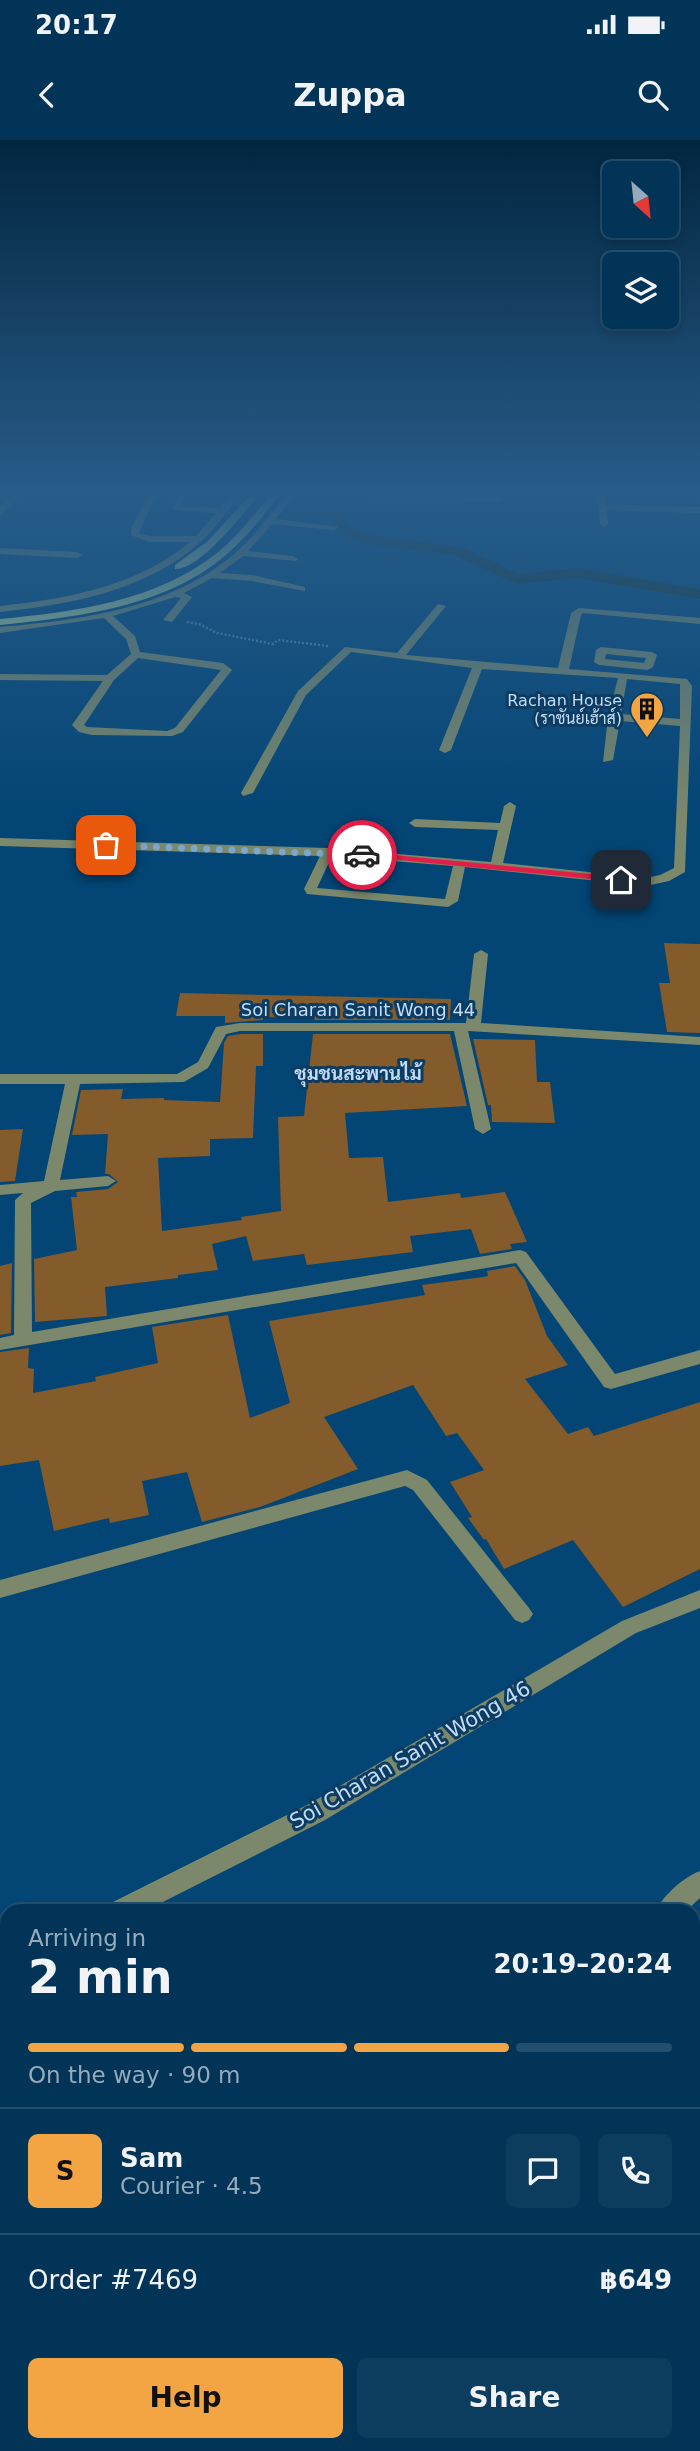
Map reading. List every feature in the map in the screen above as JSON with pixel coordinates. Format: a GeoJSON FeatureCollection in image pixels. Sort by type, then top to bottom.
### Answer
{"type":"FeatureCollection","features":[{"type":"Feature","properties":{"kind":"main road"},"geometry":{"type":"LineString","coordinates":[[0,612],[67,602]]}},
{"type":"Feature","properties":{"kind":"main road"},"geometry":{"type":"LineString","coordinates":[[0,622],[113,602]]}},
{"type":"Feature","properties":{"kind":"street"},"geometry":{"type":"LineString","coordinates":[[0,612],[49,602]]}},
{"type":"Feature","properties":{"kind":"street"},"geometry":{"type":"LineString","coordinates":[[0,630],[105,614],[145,602]]}},
{"type":"Feature","properties":{"kind":"street"},"geometry":{"type":"LineString","coordinates":[[168,620],[183,602]]}},
{"type":"Feature","properties":{"kind":"street"},"geometry":{"type":"LineString","coordinates":[[399,657],[441,606]]}},
{"type":"Feature","properties":{"kind":"street"},"geometry":{"type":"LineString","coordinates":[[562,671],[576,613],[582,610],[700,621]]}},
{"type":"Feature","properties":{"kind":"street"},"geometry":{"type":"LineString","coordinates":[[105,614],[131,638],[136,655]]}},
{"type":"Feature","properties":{"kind":"street"},"geometry":{"type":"LineString","coordinates":[[0,842],[328,852],[646,882],[672,876],[680,869],[687,685],[683,681],[623,673],[478,665],[349,649],[302,693],[247,793]]}},
{"type":"Feature","properties":{"kind":"street"},"geometry":{"type":"LineString","coordinates":[[136,655],[223,666],[227,670],[179,730],[168,734],[83,730],[78,725],[110,678],[136,655]]}},
{"type":"Feature","properties":{"kind":"street"},"geometry":{"type":"LineString","coordinates":[[445,750],[478,665]]}},
{"type":"Feature","properties":{"kind":"street"},"geometry":{"type":"LineString","coordinates":[[607,760],[623,673]]}},
{"type":"Feature","properties":{"kind":"street"},"geometry":{"type":"LineString","coordinates":[[0,677],[110,678]]}},
{"type":"Feature","properties":{"kind":"street"},"geometry":{"type":"LineString","coordinates":[[614,717],[685,723]]}},
{"type":"Feature","properties":{"kind":"street"},"geometry":{"type":"LineString","coordinates":[[684,740],[700,741]]}},
{"type":"Feature","properties":{"kind":"street"},"geometry":{"type":"LineString","coordinates":[[496,866],[510,806]]}},
{"type":"Feature","properties":{"kind":"street"},"geometry":{"type":"LineString","coordinates":[[415,823],[505,827]]}},
{"type":"Feature","properties":{"kind":"street"},"geometry":{"type":"LineString","coordinates":[[328,852],[310,889],[312,891],[448,903],[451,901],[460,863]]}},
{"type":"Feature","properties":{"kind":"street"},"geometry":{"type":"LineString","coordinates":[[481,954],[467,1027],[483,1129]]}},
{"type":"Feature","properties":{"kind":"street","name":"Soi Charan Sanit Wong 44"},"geometry":{"type":"LineString","coordinates":[[0,1079],[179,1079],[196,1073],[207,1063],[221,1030],[240,1027],[467,1027],[700,1041]]}},
{"type":"Feature","properties":{"kind":"street"},"geometry":{"type":"LineString","coordinates":[[23,1340],[23,1200],[51,1185],[74,1078]]}},
{"type":"Feature","properties":{"kind":"street"},"geometry":{"type":"LineString","coordinates":[[0,1190],[108,1181]]}},
{"type":"Feature","properties":{"kind":"street"},"geometry":{"type":"LineString","coordinates":[[0,1344],[520,1256],[611,1382],[700,1357]]}},
{"type":"Feature","properties":{"kind":"street"},"geometry":{"type":"LineString","coordinates":[[0,1590],[407,1478],[420,1485],[522,1614]]}},
{"type":"Feature","properties":{"kind":"street","name":"Soi Charan Sanit Wong 46"},"geometry":{"type":"LineString","coordinates":[[134,1904],[317,1812],[629,1627],[700,1599]]}},
{"type":"Feature","properties":{"kind":"street"},"geometry":{"type":"LineString","coordinates":[[676,1904],[700,1882]]}},
{"type":"Feature","properties":{"kind":"path"},"geometry":{"type":"LineString","coordinates":[[168,620],[199,624],[217,633],[273,644],[278,640],[349,649]]}},
{"type":"Feature","properties":{"kind":"building"},"geometry":{"type":"Polygon","coordinates":[[[664,943],[700,944],[700,1033],[667,1032],[659,983],[670,983],[664,943]]]}},
{"type":"Feature","properties":{"kind":"building"},"geometry":{"type":"Polygon","coordinates":[[[180,993],[451,999],[450,1020],[314,1020],[315,1018],[263,1017],[263,1020],[225,1023],[225,1016],[176,1016],[180,993]]]}},
{"type":"Feature","properties":{"kind":"building"},"geometry":{"type":"Polygon","coordinates":[[[263,1034],[263,1066],[256,1066],[253,1138],[210,1139],[210,1156],[158,1158],[162,1231],[242,1220],[241,1217],[281,1211],[278,1117],[304,1116],[313,1034],[450,1034],[467,1106],[345,1113],[349,1158],[383,1157],[388,1202],[460,1193],[461,1198],[505,1192],[527,1242],[510,1244],[512,1249],[480,1254],[471,1229],[410,1236],[413,1252],[307,1265],[304,1254],[253,1261],[246,1236],[212,1244],[218,1270],[105,1287],[107,1316],[35,1322],[34,1259],[77,1250],[71,1197],[77,1197],[76,1192],[108,1189],[118,1182],[105,1174],[108,1134],[72,1135],[81,1090],[123,1089],[121,1099],[164,1098],[220,1102],[224,1043],[228,1036],[263,1034]]]}},
{"type":"Feature","properties":{"kind":"building"},"geometry":{"type":"Polygon","coordinates":[[[473,1039],[535,1040],[537,1082],[550,1082],[555,1123],[492,1122],[491,1105],[488,1105],[473,1039]]]}},
{"type":"Feature","properties":{"kind":"building"},"geometry":{"type":"Polygon","coordinates":[[[23,1129],[15,1181],[0,1182],[0,1130],[23,1129]]]}},
{"type":"Feature","properties":{"kind":"building"},"geometry":{"type":"Polygon","coordinates":[[[12,1263],[11,1333],[0,1335],[0,1266],[12,1263]]]}},
{"type":"Feature","properties":{"kind":"building"},"geometry":{"type":"Polygon","coordinates":[[[515,1266],[525,1280],[547,1336],[568,1365],[525,1379],[568,1434],[588,1427],[594,1436],[700,1402],[700,1569],[623,1607],[573,1540],[504,1569],[486,1539],[484,1540],[468,1518],[472,1517],[450,1482],[484,1470],[457,1433],[446,1436],[413,1385],[324,1417],[358,1469],[260,1507],[202,1522],[187,1472],[142,1481],[149,1515],[110,1523],[109,1518],[54,1531],[39,1460],[0,1466],[0,1352],[29,1348],[28,1368],[34,1369],[33,1393],[96,1381],[95,1377],[158,1363],[152,1327],[228,1315],[250,1418],[290,1403],[269,1321],[425,1295],[422,1285],[488,1276],[487,1271],[515,1266]]]}},
{"type":"Feature","properties":{"kind":"way so far"},"geometry":{"type":"LineString","coordinates":[[106,845],[362,855]]}},
{"type":"Feature","properties":{"kind":"place","name":"Rachan House (ราชันย์เฮ้าส์)"},"geometry":{"type":"Point","coordinates":[647,739]}},
{"type":"Feature","properties":{"kind":"district","name":"ชุมชนสะพานไม้"},"geometry":{"type":"Point","coordinates":[358,1073]}},
{"type":"Feature","properties":{"kind":"route"},"geometry":{"type":"LineString","coordinates":[[362,855],[621,880]]}}]}
